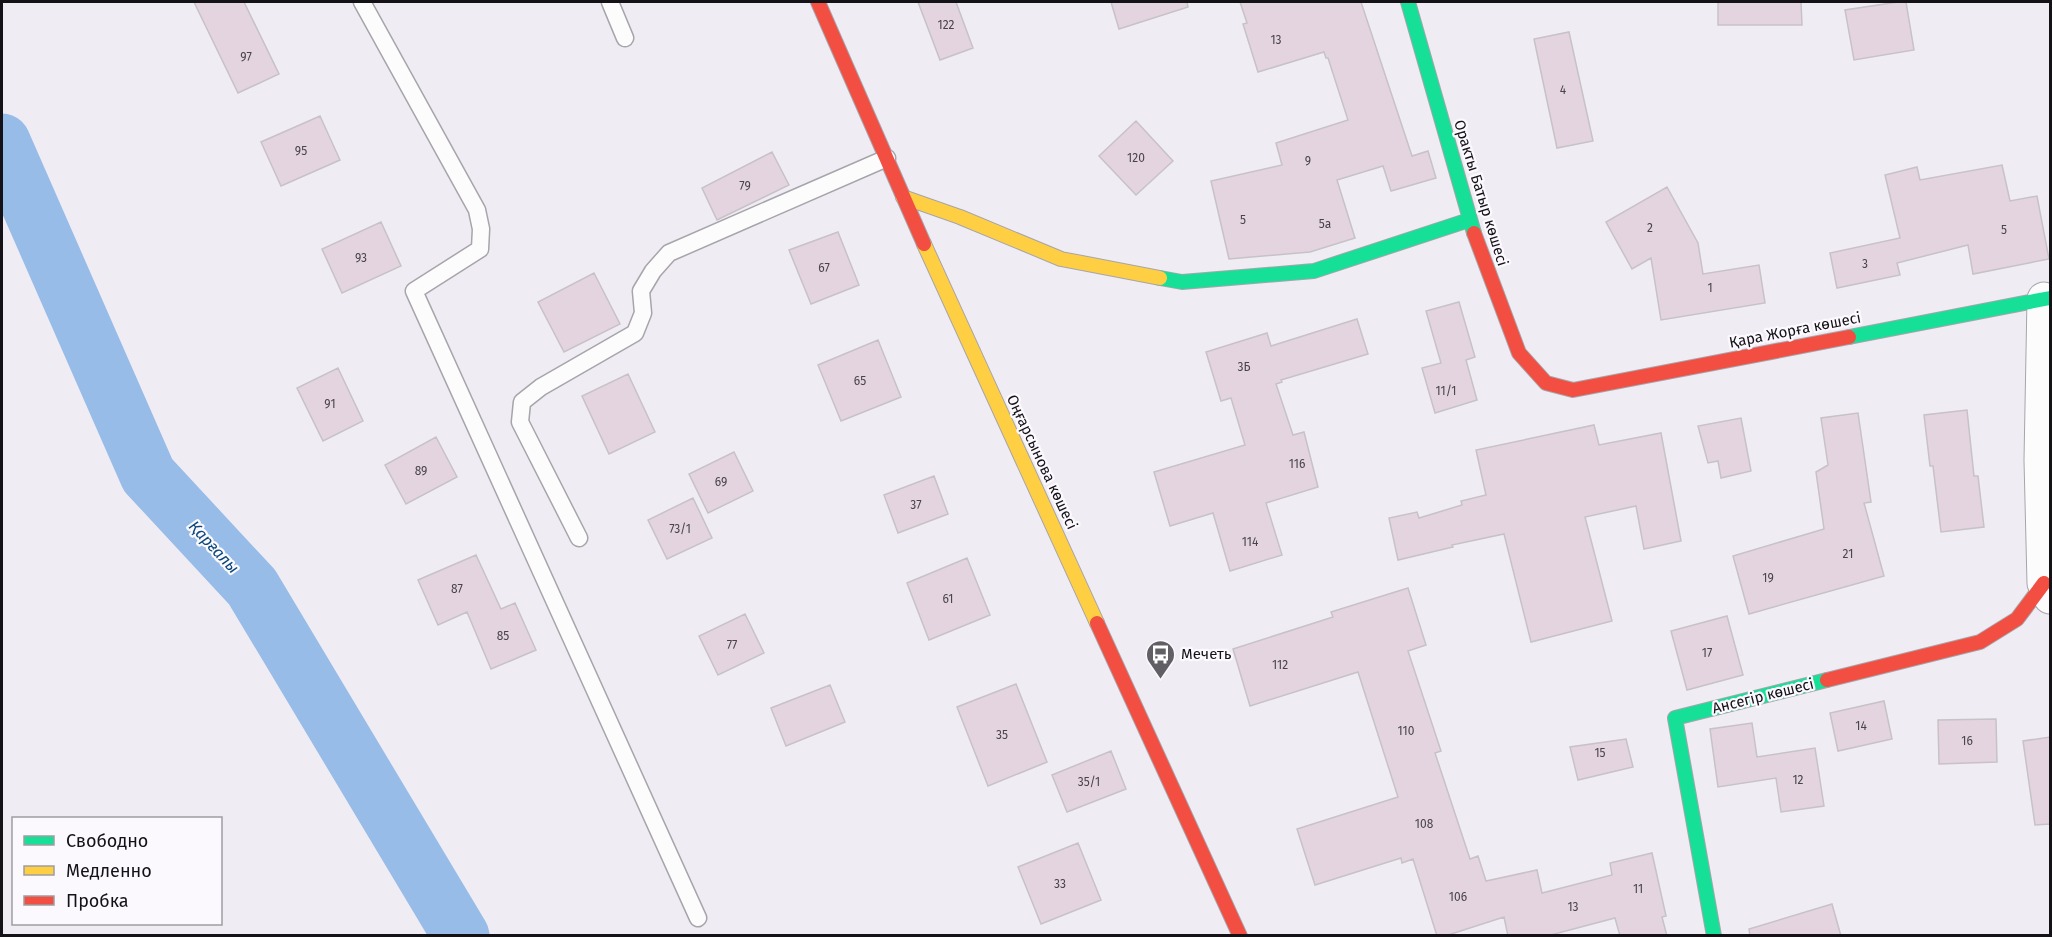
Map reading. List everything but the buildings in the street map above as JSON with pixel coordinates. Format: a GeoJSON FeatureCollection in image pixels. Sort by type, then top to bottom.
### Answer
{"type":"FeatureCollection","features":[{"type":"Feature","properties":{"kind":"street","name":"Оңғарсынова көшесі"},"geometry":{"type":"LineString","coordinates":[[818,2],[903,197],[1240,936]]}},
{"type":"Feature","properties":{"kind":"street","name":"Оракты Батыр көшесі"},"geometry":{"type":"LineString","coordinates":[[1408,2],[1469,220],[1519,353],[1546,383]]}},
{"type":"Feature","properties":{"kind":"street"},"geometry":{"type":"LineString","coordinates":[[903,197],[960,217],[1061,259],[1182,282],[1314,271],[1469,220]]}},
{"type":"Feature","properties":{"kind":"street","name":"Қара Жорға көшесі"},"geometry":{"type":"LineString","coordinates":[[1546,383],[1574,390],[2047,299]]}},
{"type":"Feature","properties":{"kind":"street","name":"Ансегір көшесі"},"geometry":{"type":"LineString","coordinates":[[1714,936],[1675,718],[1980,642],[2017,619],[2047,590],[2041,460],[2047,299]]}},
{"type":"Feature","properties":{"kind":"lane"},"geometry":{"type":"LineString","coordinates":[[362,2],[477,210],[482,228],[480,249],[414,291],[698,918]]}},
{"type":"Feature","properties":{"kind":"lane"},"geometry":{"type":"LineString","coordinates":[[610,2],[625,38]]}},
{"type":"Feature","properties":{"kind":"lane"},"geometry":{"type":"LineString","coordinates":[[579,538],[520,422],[522,402],[541,387],[635,333],[643,313],[641,291],[653,271],[669,252],[887,158]]}},
{"type":"Feature","properties":{"kind":"waterway","name":"Қарғалы"},"geometry":{"type":"LineString","coordinates":[[2,142],[148,475],[252,587],[461,936]]}},
{"type":"Feature","properties":{"kind":"traffic: fast"},"geometry":{"type":"LineString","coordinates":[[1408,2],[1474,233]]}},
{"type":"Feature","properties":{"kind":"traffic: fast"},"geometry":{"type":"LineString","coordinates":[[1160,278],[1182,282],[1314,271],[1469,220]]}},
{"type":"Feature","properties":{"kind":"traffic: fast"},"geometry":{"type":"LineString","coordinates":[[1849,337],[2050,298]]}},
{"type":"Feature","properties":{"kind":"traffic: fast"},"geometry":{"type":"LineString","coordinates":[[1714,936],[1675,718],[1827,680]]}},
{"type":"Feature","properties":{"kind":"traffic: slow"},"geometry":{"type":"LineString","coordinates":[[903,197],[960,217],[1061,259],[1160,278]]}},
{"type":"Feature","properties":{"kind":"traffic: slow"},"geometry":{"type":"LineString","coordinates":[[924,244],[1097,623]]}},
{"type":"Feature","properties":{"kind":"traffic: jam"},"geometry":{"type":"LineString","coordinates":[[818,2],[924,244]]}},
{"type":"Feature","properties":{"kind":"traffic: jam"},"geometry":{"type":"LineString","coordinates":[[1474,233],[1519,353],[1546,383],[1573,390],[1849,337]]}},
{"type":"Feature","properties":{"kind":"traffic: jam"},"geometry":{"type":"LineString","coordinates":[[1827,680],[1980,642],[2017,619],[2044,583]]}},
{"type":"Feature","properties":{"kind":"traffic: jam"},"geometry":{"type":"LineString","coordinates":[[1097,623],[1240,936]]}},
{"type":"Feature","properties":{"kind":"place","name":"Мечеть"},"geometry":{"type":"Point","coordinates":[1160,680]}}]}
